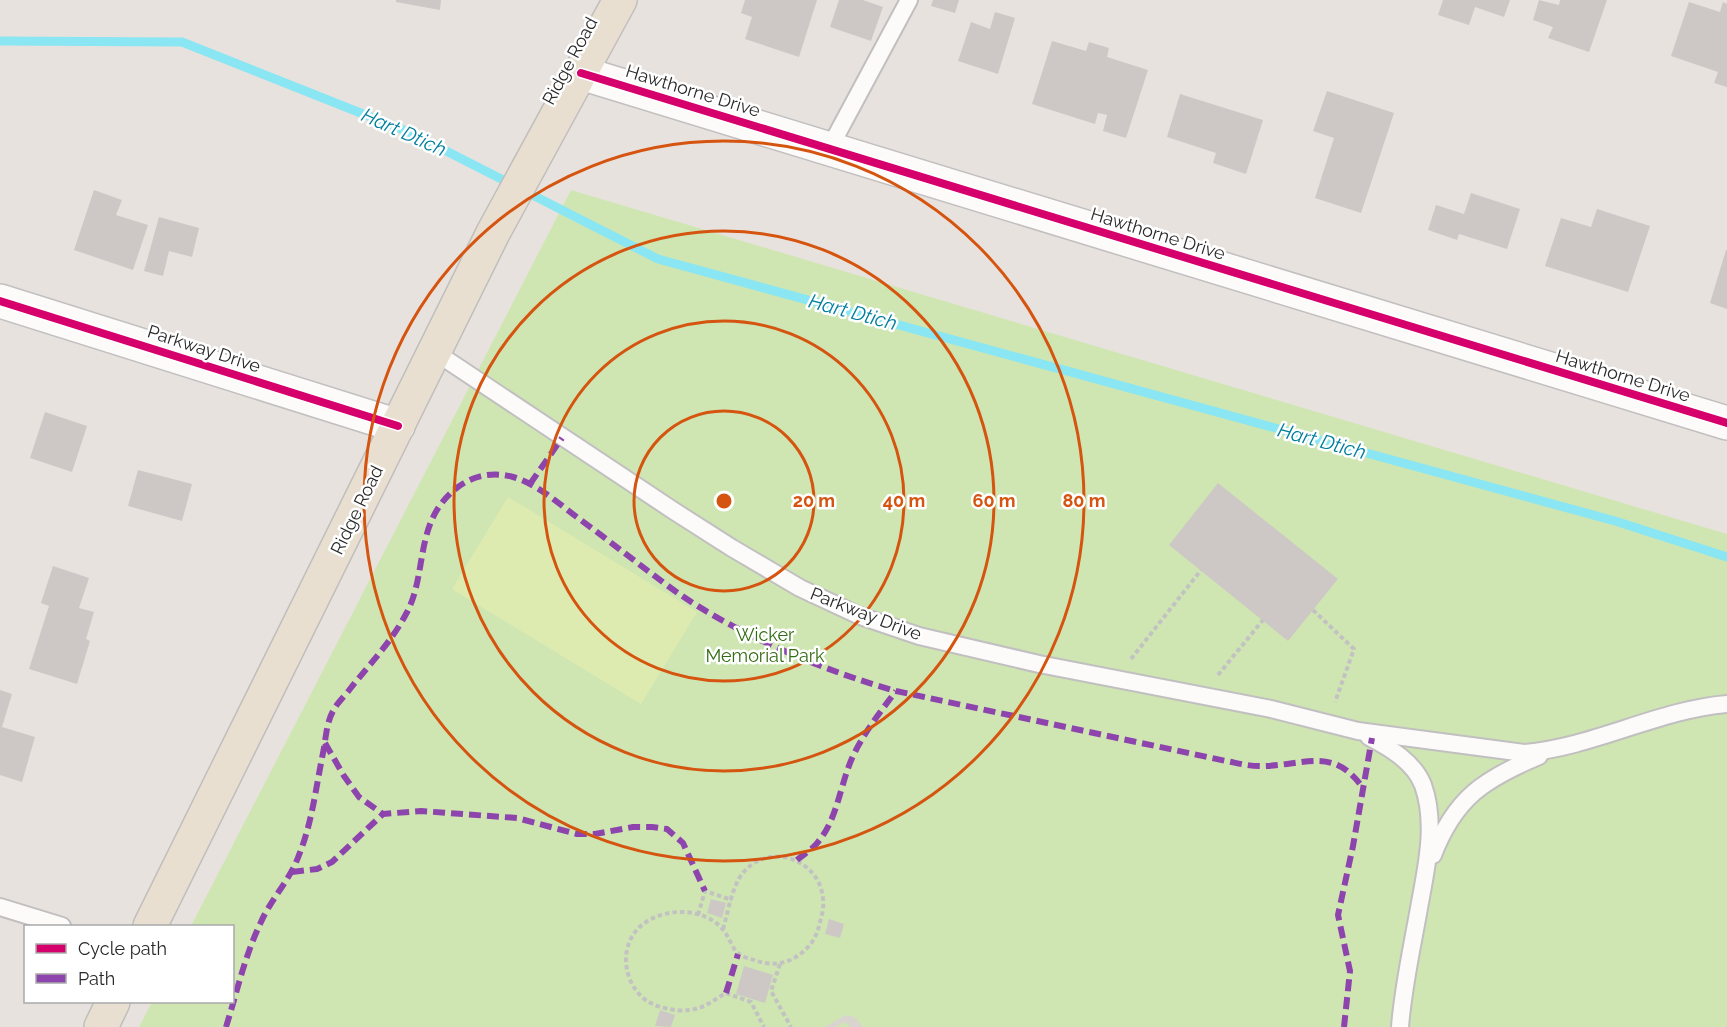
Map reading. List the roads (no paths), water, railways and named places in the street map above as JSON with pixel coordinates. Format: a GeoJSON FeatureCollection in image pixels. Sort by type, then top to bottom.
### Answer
{"type":"FeatureCollection","features":[{"type":"Feature","properties":{"kind":"main road","name":"Ridge Road"},"geometry":{"type":"LineString","coordinates":[[151,925],[493,233],[620,0]]}},
{"type":"Feature","properties":{"kind":"main road"},"geometry":{"type":"LineString","coordinates":[[101,1027],[113,1003]]}},
{"type":"Feature","properties":{"kind":"street","name":"Hawthorne Drive"},"geometry":{"type":"LineString","coordinates":[[581,73],[1727,423]]}},
{"type":"Feature","properties":{"kind":"street","name":"Parkway Drive"},"geometry":{"type":"LineString","coordinates":[[0,301],[398,426]]}},
{"type":"Feature","properties":{"kind":"lane"},"geometry":{"type":"LineString","coordinates":[[829,149],[909,0]]}},
{"type":"Feature","properties":{"kind":"lane","name":"Parkway Drive"},"geometry":{"type":"LineString","coordinates":[[435,352],[674,512],[801,588],[860,616],[919,636],[1039,664],[1327,721],[1358,731]]}},
{"type":"Feature","properties":{"kind":"lane"},"geometry":{"type":"LineString","coordinates":[[1425,876],[1442,831],[1466,798],[1503,771],[1552,750],[1657,718],[1727,704]]}},
{"type":"Feature","properties":{"kind":"lane"},"geometry":{"type":"LineString","coordinates":[[1358,731],[1524,753],[1552,750]]}},
{"type":"Feature","properties":{"kind":"lane"},"geometry":{"type":"LineString","coordinates":[[1358,731],[1386,746],[1406,761],[1422,784],[1431,822],[1425,876],[1400,1027]]}},
{"type":"Feature","properties":{"kind":"lane"},"geometry":{"type":"LineString","coordinates":[[0,907],[56,925]]}},
{"type":"Feature","properties":{"kind":"waterway","name":"Hart Dtich"},"geometry":{"type":"LineString","coordinates":[[0,41],[182,42],[411,133],[658,259],[1615,521],[1727,557]]}},
{"type":"Feature","properties":{"kind":"park label","name":"Wicker Memorial Park"},"geometry":{"type":"Point","coordinates":[765,645]}}]}
